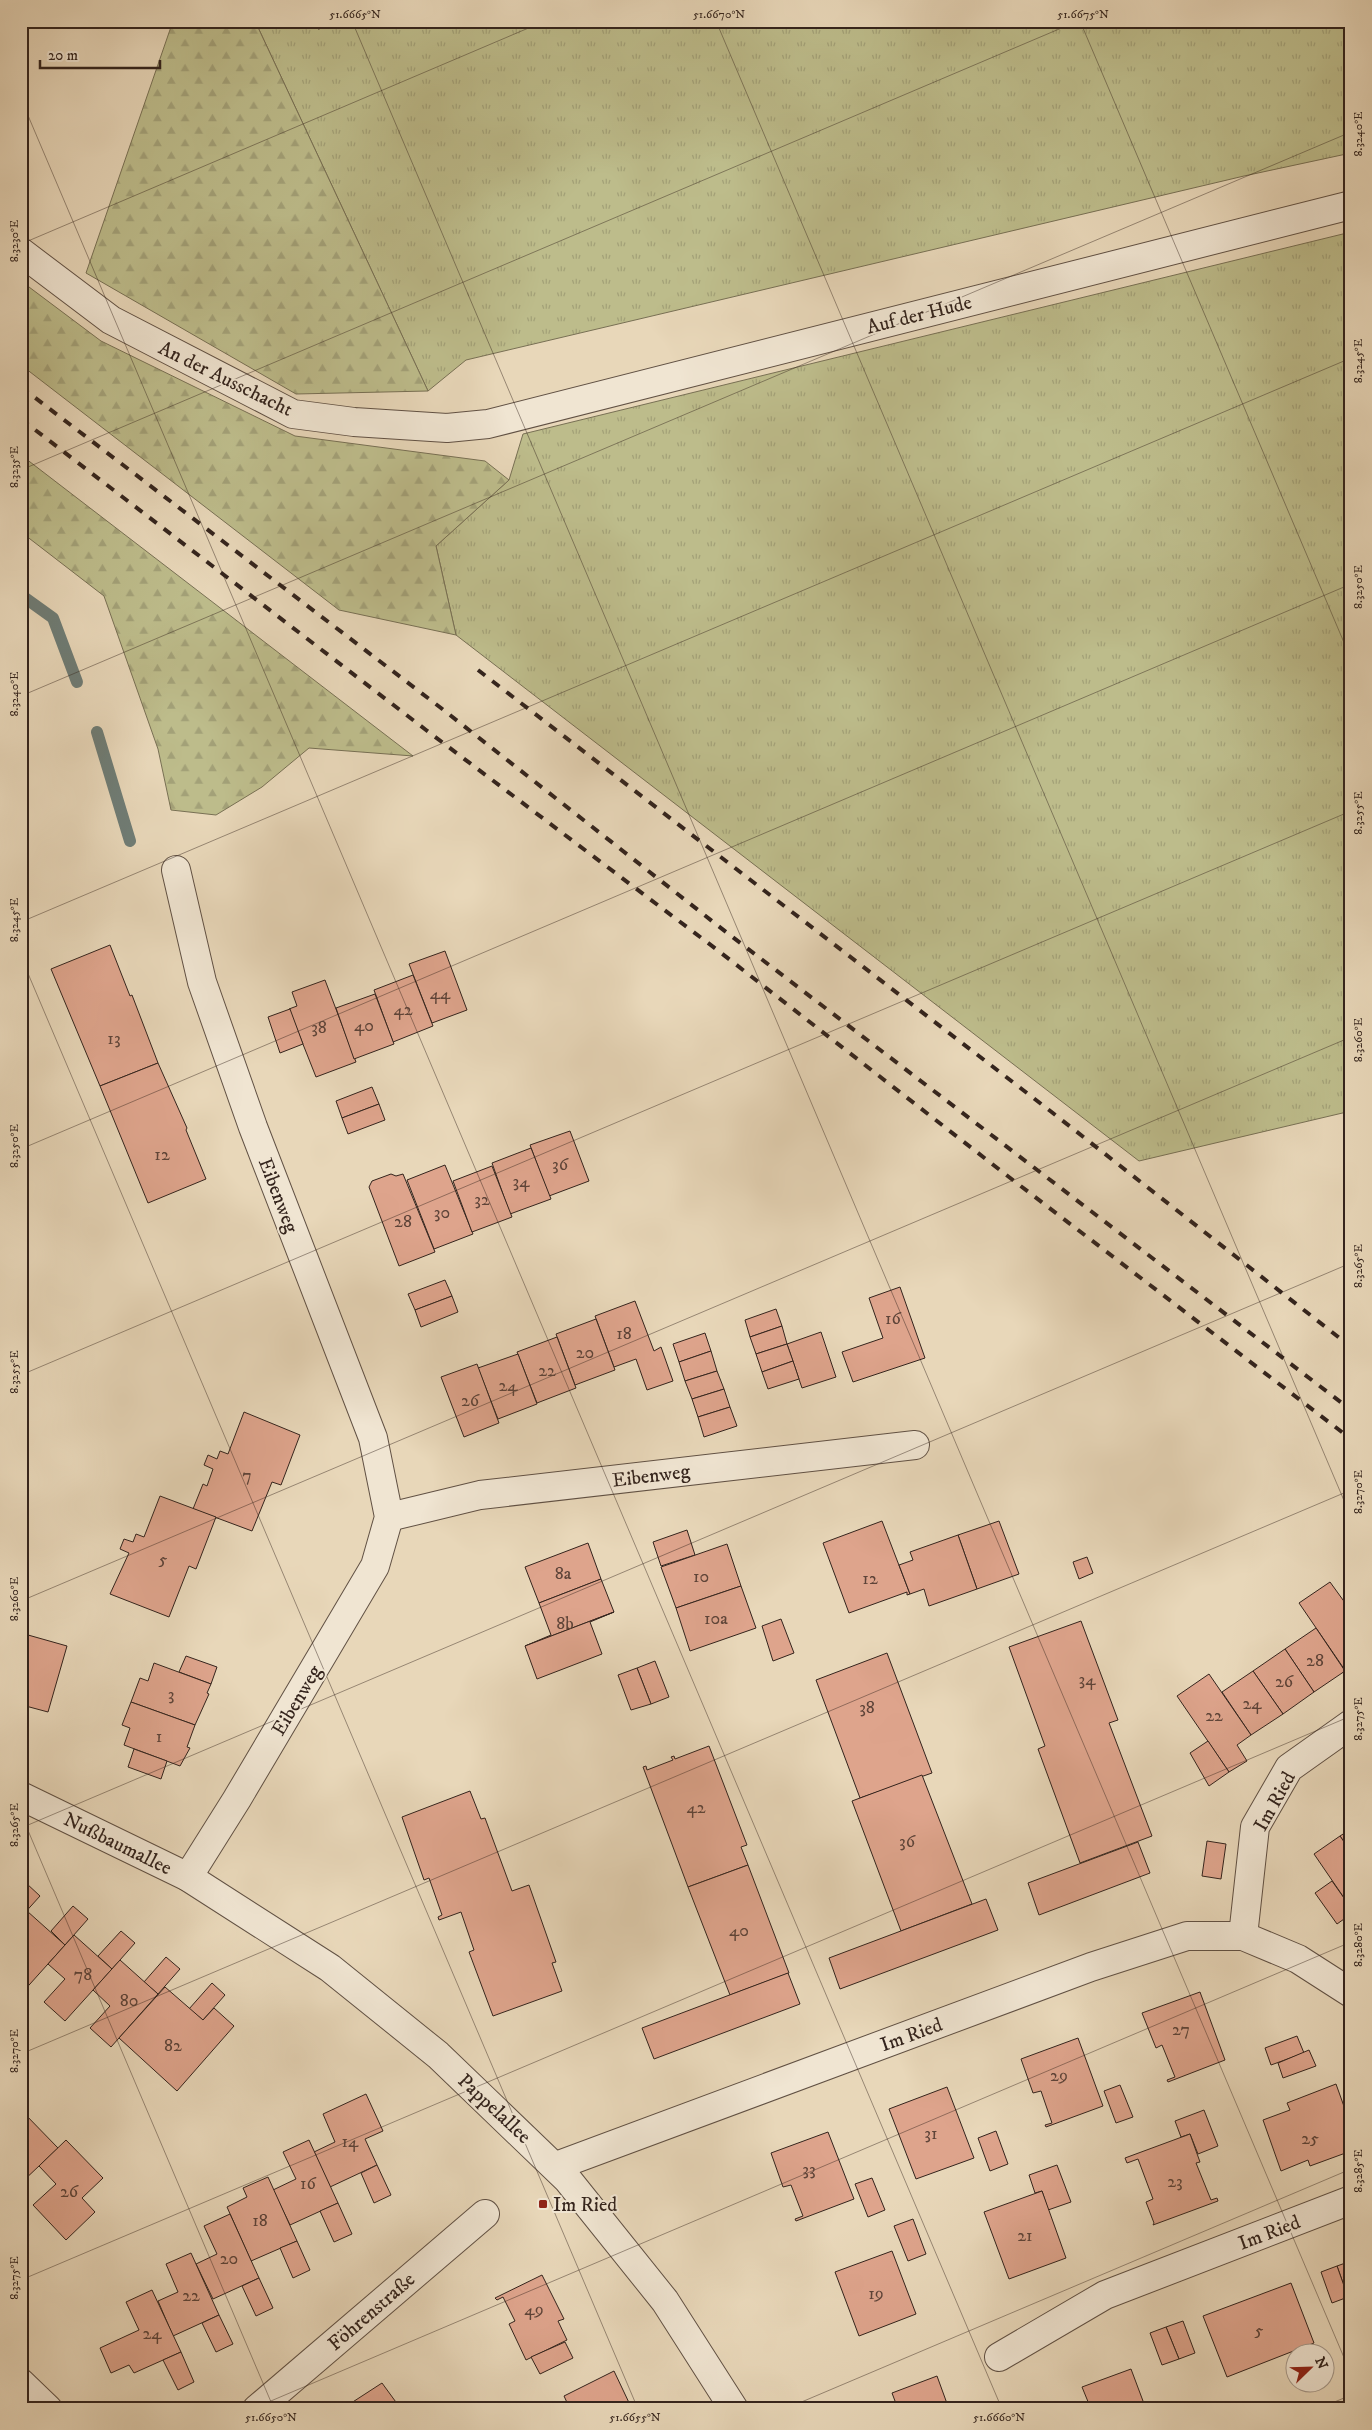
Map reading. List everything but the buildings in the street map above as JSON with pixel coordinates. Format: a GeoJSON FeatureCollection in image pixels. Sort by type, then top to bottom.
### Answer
{"type":"FeatureCollection","features":[{"type":"Feature","properties":{"kind":"street","name":"Auf der Hude"},"geometry":{"type":"LineString","coordinates":[[488,424],[1351,204]]}},
{"type":"Feature","properties":{"kind":"street","name":"An der Ausschacht"},"geometry":{"type":"LineString","coordinates":[[21,252],[111,320],[293,414],[354,422],[447,428],[488,424]]}},
{"type":"Feature","properties":{"kind":"street","name":"Eibenweg"},"geometry":{"type":"LineString","coordinates":[[176,870],[202,982],[253,1126],[372,1438],[389,1517],[375,1566],[237,1799],[188,1877]]}},
{"type":"Feature","properties":{"kind":"street","name":"Eibenweg"},"geometry":{"type":"LineString","coordinates":[[389,1517],[480,1495],[915,1445]]}},
{"type":"Feature","properties":{"kind":"street","name":"Im Ried"},"geometry":{"type":"LineString","coordinates":[[1243,1936],[1255,1827],[1290,1768],[1351,1724]]}},
{"type":"Feature","properties":{"kind":"street","name":"Nußbaumallee"},"geometry":{"type":"LineString","coordinates":[[21,1796],[188,1877]]}},
{"type":"Feature","properties":{"kind":"street","name":"Pappelallee"},"geometry":{"type":"LineString","coordinates":[[188,1877],[330,1968],[438,2055],[556,2166],[665,2301],[734,2409]]}},
{"type":"Feature","properties":{"kind":"street","name":"Im Ried"},"geometry":{"type":"LineString","coordinates":[[556,2166],[1108,1962],[1187,1936],[1243,1936],[1298,1959],[1350,1991]]}},
{"type":"Feature","properties":{"kind":"street","name":"Im Ried"},"geometry":{"type":"LineString","coordinates":[[999,2357],[1105,2295],[1351,2200]]}},
{"type":"Feature","properties":{"kind":"street","name":"Föhrenstraße"},"geometry":{"type":"LineString","coordinates":[[257,2409],[485,2214]]}},
{"type":"Feature","properties":{"kind":"street"},"geometry":{"type":"LineString","coordinates":[[21,2383],[48,2409]]}},
{"type":"Feature","properties":{"kind":"green space"},"geometry":{"type":"Polygon","coordinates":[[[173,21],[255,21],[428,391],[296,394],[86,273],[173,21]]]}},
{"type":"Feature","properties":{"kind":"green space"},"geometry":{"type":"Polygon","coordinates":[[[255,21],[315,21],[319,30],[316,21],[1351,21],[1351,153],[1244,176],[466,360],[428,391],[255,21]]]}},
{"type":"Feature","properties":{"kind":"green space"},"geometry":{"type":"Polygon","coordinates":[[[1351,232],[1351,1111],[1139,1161],[456,635],[436,546],[509,480],[523,434],[1351,232]]]}},
{"type":"Feature","properties":{"kind":"green space"},"geometry":{"type":"Polygon","coordinates":[[[21,281],[101,341],[295,436],[485,461],[509,480],[436,546],[456,635],[339,610],[21,365],[21,281]]]}},
{"type":"Feature","properties":{"kind":"green space"},"geometry":{"type":"Polygon","coordinates":[[[21,455],[413,756],[309,748],[262,787],[216,815],[171,810],[158,749],[104,596],[21,532],[21,455]]]}},
{"type":"Feature","properties":{"kind":"waterway"},"geometry":{"type":"LineString","coordinates":[[21,595],[53,618],[77,682]]}},
{"type":"Feature","properties":{"kind":"waterway"},"geometry":{"type":"LineString","coordinates":[[97,732],[130,841]]}},
{"type":"Feature","properties":{"kind":"railway"},"geometry":{"type":"LineString","coordinates":[[21,387],[441,708],[726,932],[1351,1410]]}},
{"type":"Feature","properties":{"kind":"railway"},"geometry":{"type":"LineString","coordinates":[[21,419],[426,730],[716,949],[1005,1174],[1351,1439]]}},
{"type":"Feature","properties":{"kind":"railway"},"geometry":{"type":"LineString","coordinates":[[478,670],[1049,1110],[1351,1347]]}},
{"type":"Feature","properties":{"kind":"place","name":"Im Ried"},"geometry":{"type":"Point","coordinates":[543,2204]}}]}
